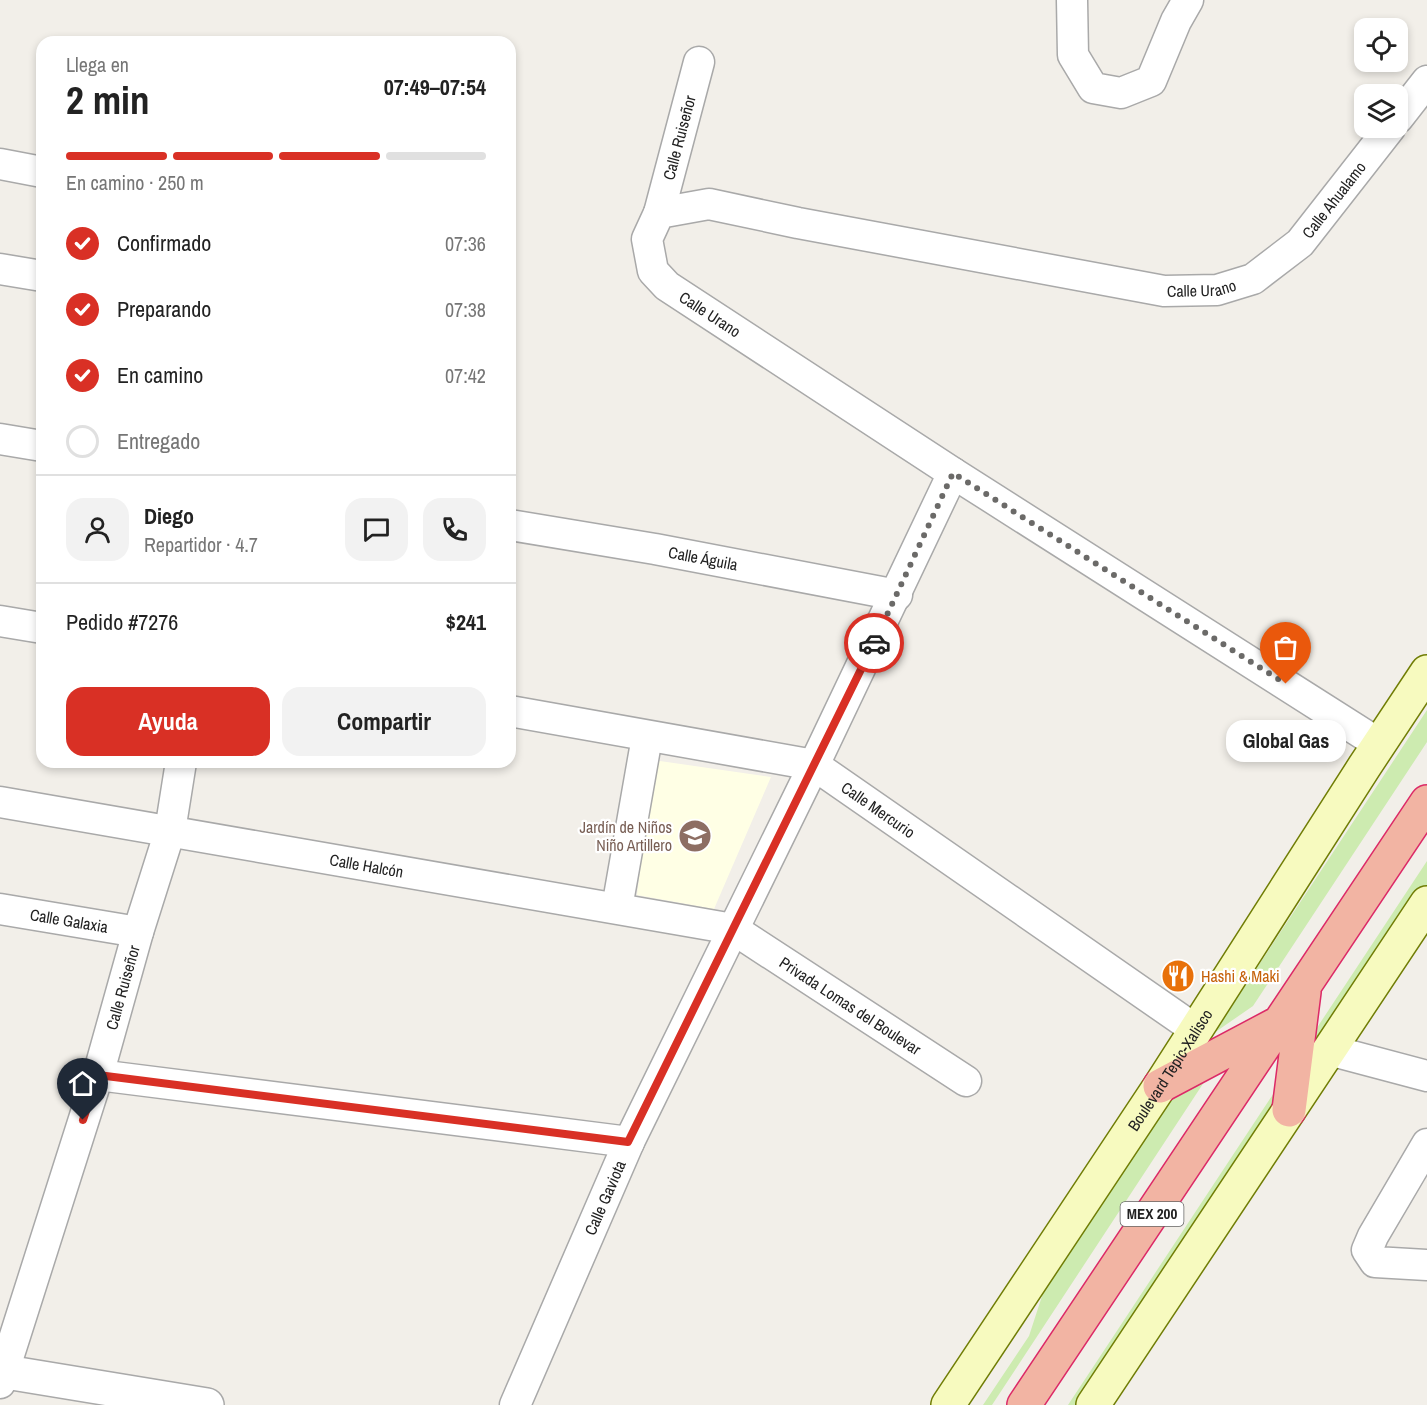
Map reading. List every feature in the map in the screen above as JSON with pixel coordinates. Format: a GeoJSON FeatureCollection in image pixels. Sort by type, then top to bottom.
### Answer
{"type":"FeatureCollection","features":[{"type":"Feature","properties":{"kind":"highway","name":"MEX 200"},"geometry":{"type":"LineString","coordinates":[[1024,1405],[1427,802]]}},
{"type":"Feature","properties":{"kind":"highway"},"geometry":{"type":"LineString","coordinates":[[1289,1110],[1305,984]]}},
{"type":"Feature","properties":{"kind":"highway"},"geometry":{"type":"LineString","coordinates":[[1160,1086],[1280,1022]]}},
{"type":"Feature","properties":{"kind":"main road","name":"Boulevard Tepic-Xalisco"},"geometry":{"type":"LineString","coordinates":[[948,1405],[1160,1086],[1427,672]]}},
{"type":"Feature","properties":{"kind":"main road","name":"MEX 200"},"geometry":{"type":"LineString","coordinates":[[1093,1405],[1427,903]]}},
{"type":"Feature","properties":{"kind":"main road"},"geometry":{"type":"LineString","coordinates":[[966,1405],[1013,1334],[1018,1298]]}},
{"type":"Feature","properties":{"kind":"street"},"geometry":{"type":"LineString","coordinates":[[1072,0],[1073,55],[1093,88],[1121,93],[1151,81],[1176,21],[1188,0]]}},
{"type":"Feature","properties":{"kind":"street","name":"Calle Ruiseñor"},"geometry":{"type":"LineString","coordinates":[[659,213],[699,62]]}},
{"type":"Feature","properties":{"kind":"street"},"geometry":{"type":"LineString","coordinates":[[1408,105],[1427,81]]}},
{"type":"Feature","properties":{"kind":"street","name":"Calle Ahualamo"},"geometry":{"type":"LineString","coordinates":[[1300,243],[1382,138]]}},
{"type":"Feature","properties":{"kind":"street"},"geometry":{"type":"LineString","coordinates":[[0,164],[36,171]]}},
{"type":"Feature","properties":{"kind":"street","name":"Calle Urano"},"geometry":{"type":"LineString","coordinates":[[1300,243],[1253,279],[1218,290],[1164,291],[708,204],[659,213],[647,240],[653,271],[667,286],[953,473],[1379,744]]}},
{"type":"Feature","properties":{"kind":"street"},"geometry":{"type":"LineString","coordinates":[[0,269],[36,275]]}},
{"type":"Feature","properties":{"kind":"street"},"geometry":{"type":"LineString","coordinates":[[0,439],[36,445]]}},
{"type":"Feature","properties":{"kind":"street","name":"Calle Gaviota"},"geometry":{"type":"LineString","coordinates":[[515,1405],[628,1142],[897,595],[953,473]]}},
{"type":"Feature","properties":{"kind":"street","name":"Calle Águila"},"geometry":{"type":"LineString","coordinates":[[516,526],[655,549],[897,595]]}},
{"type":"Feature","properties":{"kind":"street"},"geometry":{"type":"LineString","coordinates":[[0,621],[36,627]]}},
{"type":"Feature","properties":{"kind":"street","name":"Calle Mercurio"},"geometry":{"type":"LineString","coordinates":[[516,712],[814,765],[1196,1030]]}},
{"type":"Feature","properties":{"kind":"street"},"geometry":{"type":"LineString","coordinates":[[617,908],[647,737]]}},
{"type":"Feature","properties":{"kind":"street","name":"Calle Ruiseñor"},"geometry":{"type":"LineString","coordinates":[[1,1375],[98,1075],[138,932],[170,831],[180,768]]}},
{"type":"Feature","properties":{"kind":"street","name":"Calle Halcón"},"geometry":{"type":"LineString","coordinates":[[0,802],[733,929]]}},
{"type":"Feature","properties":{"kind":"street","name":"Calle Galaxia"},"geometry":{"type":"LineString","coordinates":[[0,909],[138,932]]}},
{"type":"Feature","properties":{"kind":"street","name":"Privada Lomas del Boulevar"},"geometry":{"type":"LineString","coordinates":[[733,929],[966,1081]]}},
{"type":"Feature","properties":{"kind":"street"},"geometry":{"type":"LineString","coordinates":[[1329,1050],[1427,1076]]}},
{"type":"Feature","properties":{"kind":"street"},"geometry":{"type":"LineString","coordinates":[[98,1075],[628,1142]]}},
{"type":"Feature","properties":{"kind":"street"},"geometry":{"type":"LineString","coordinates":[[1427,1144],[1367,1250],[1375,1262],[1427,1265]]}},
{"type":"Feature","properties":{"kind":"street"},"geometry":{"type":"LineString","coordinates":[[1,1375],[207,1405]]}},
{"type":"Feature","properties":{"kind":"shaded area","name":"Jardín de Niños Niño Artillero"},"geometry":{"type":"Polygon","coordinates":[[[653,760],[771,777],[714,909],[637,895],[653,760]]]}},
{"type":"Feature","properties":{"kind":"green space"},"geometry":{"type":"Polygon","coordinates":[[[1427,710],[1427,742],[1253,1006],[1214,1033],[1427,710]]]}},
{"type":"Feature","properties":{"kind":"green space"},"geometry":{"type":"Polygon","coordinates":[[[1427,861],[1427,903],[1093,1405],[1068,1405],[1427,861]]]}},
{"type":"Feature","properties":{"kind":"green space"},"geometry":{"type":"Polygon","coordinates":[[[1214,1067],[992,1405],[983,1405],[1029,1336],[1044,1290],[1171,1098],[1214,1067]]]}},
{"type":"Feature","properties":{"kind":"way so far"},"geometry":{"type":"LineString","coordinates":[[874,643],[953,473],[1286,684]]}},
{"type":"Feature","properties":{"kind":"place","name":"Global Gas"},"geometry":{"type":"Point","coordinates":[1286,684]}},
{"type":"Feature","properties":{"kind":"place","name":"Jardín de Niños Niño Artillero"},"geometry":{"type":"Point","coordinates":[695,836]}},
{"type":"Feature","properties":{"kind":"place","name":"Hashi & Maki"},"geometry":{"type":"Point","coordinates":[1178,976]}},
{"type":"Feature","properties":{"kind":"route"},"geometry":{"type":"LineString","coordinates":[[83,1120],[98,1075],[628,1142],[874,643]]}}]}
